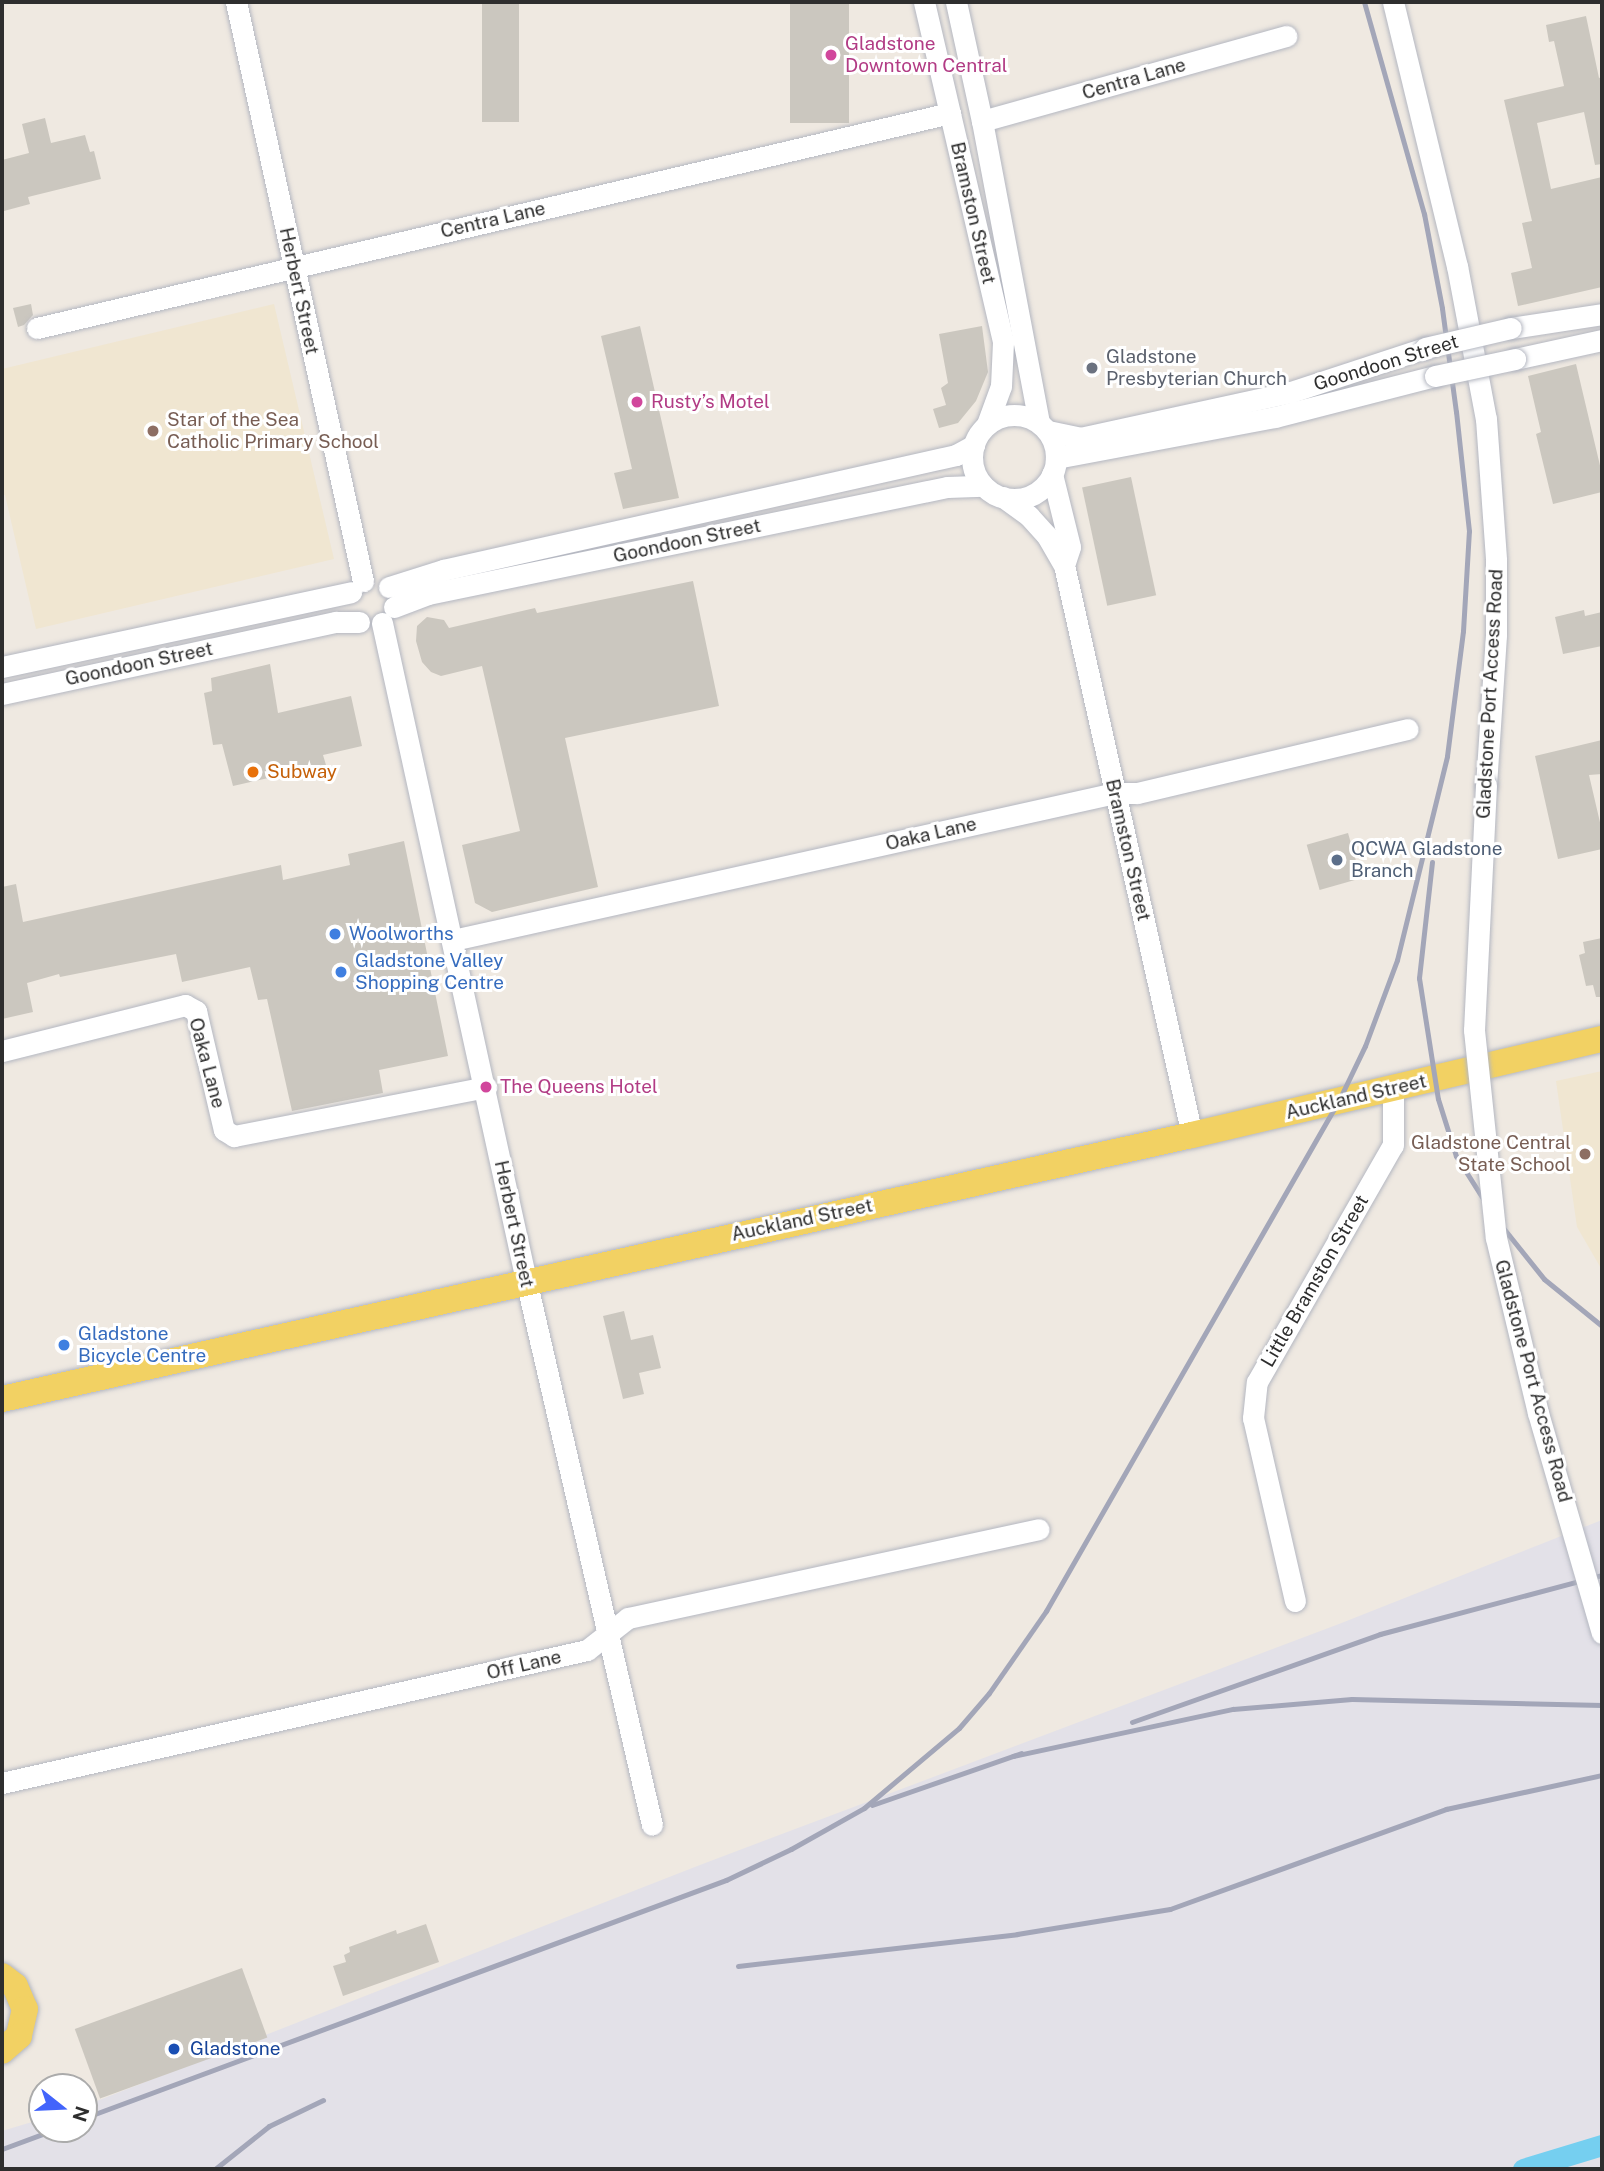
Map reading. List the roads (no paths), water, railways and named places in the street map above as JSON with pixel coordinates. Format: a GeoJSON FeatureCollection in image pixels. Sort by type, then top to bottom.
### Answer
{"type":"FeatureCollection","features":[{"type":"Feature","properties":{"kind":"main road","name":"Auckland Street"},"geometry":{"type":"LineString","coordinates":[[2,1398],[526,1280],[1192,1135],[1602,1040]]}},
{"type":"Feature","properties":{"kind":"main road"},"geometry":{"type":"LineString","coordinates":[[2,1976],[15,1986],[25,2009],[19,2036],[2,2051]]}},
{"type":"Feature","properties":{"kind":"street","name":"Herbert Street"},"geometry":{"type":"LineString","coordinates":[[236,2],[294,267],[357,586]]}},
{"type":"Feature","properties":{"kind":"street","name":"Bramston Street"},"geometry":{"type":"LineString","coordinates":[[924,2],[1003,342],[1001,386],[987,424]]}},
{"type":"Feature","properties":{"kind":"street","name":"Bramston Street"},"geometry":{"type":"LineString","coordinates":[[956,2],[1043,427]]}},
{"type":"Feature","properties":{"kind":"street","name":"Gladstone Port Access Road"},"geometry":{"type":"LineString","coordinates":[[1393,2],[1457,266],[1486,419],[1496,560],[1496,635],[1474,1030],[1496,1238],[1513,1319],[1538,1413],[1602,1633]]}},
{"type":"Feature","properties":{"kind":"street","name":"Centra Lane"},"geometry":{"type":"LineString","coordinates":[[982,121],[1286,36]]}},
{"type":"Feature","properties":{"kind":"street","name":"Centra Lane"},"geometry":{"type":"LineString","coordinates":[[37,328],[950,113]]}},
{"type":"Feature","properties":{"kind":"street","name":"Goondoon Street"},"geometry":{"type":"LineString","coordinates":[[1043,427],[1080,438],[1264,398],[1425,348],[1511,328],[1602,314]]}},
{"type":"Feature","properties":{"kind":"street","name":"Goondoon Street"},"geometry":{"type":"LineString","coordinates":[[1054,466],[1275,416],[1435,376],[1602,340]]}},
{"type":"Feature","properties":{"kind":"street"},"geometry":{"type":"LineString","coordinates":[[1007,415],[1018,415],[1043,427],[1054,466],[1037,492],[1015,499],[1003,497],[984,486],[976,474],[972,459],[974,445],[987,424],[1007,415]]}},
{"type":"Feature","properties":{"kind":"street","name":"Goondoon Street"},"geometry":{"type":"LineString","coordinates":[[388,606],[456,567],[956,455],[974,445]]}},
{"type":"Feature","properties":{"kind":"street","name":"Bramston Street"},"geometry":{"type":"LineString","coordinates":[[1054,466],[1070,547],[1064,565]]}},
{"type":"Feature","properties":{"kind":"street","name":"Goondoon Street"},"geometry":{"type":"LineString","coordinates":[[388,606],[428,594],[919,492],[947,487],[984,486]]}},
{"type":"Feature","properties":{"kind":"street","name":"Bramston Street"},"geometry":{"type":"LineString","coordinates":[[1003,497],[1029,516],[1047,536],[1064,565],[1192,1135]]}},
{"type":"Feature","properties":{"kind":"street"},"geometry":{"type":"LineString","coordinates":[[377,580],[388,606],[375,625],[359,622],[349,608],[357,586],[377,580]]}},
{"type":"Feature","properties":{"kind":"street","name":"Goondoon Street"},"geometry":{"type":"LineString","coordinates":[[2,667],[357,586]]}},
{"type":"Feature","properties":{"kind":"street","name":"Herbert Street"},"geometry":{"type":"LineString","coordinates":[[388,606],[453,940],[526,1280],[652,1825]]}},
{"type":"Feature","properties":{"kind":"street","name":"Goondoon Street"},"geometry":{"type":"LineString","coordinates":[[2,694],[336,622],[359,622]]}},
{"type":"Feature","properties":{"kind":"street","name":"Oaka Lane"},"geometry":{"type":"LineString","coordinates":[[453,940],[1115,793],[1137,793],[1408,729]]}},
{"type":"Feature","properties":{"kind":"street","name":"Oaka Lane"},"geometry":{"type":"LineString","coordinates":[[2,1051],[186,1005],[196,1011],[224,1130],[234,1136],[486,1087]]}},
{"type":"Feature","properties":{"kind":"street","name":"Little Bramston Street"},"geometry":{"type":"LineString","coordinates":[[1295,1601],[1253,1418],[1257,1382],[1392,1145],[1393,1088]]}},
{"type":"Feature","properties":{"kind":"street","name":"Off Lane"},"geometry":{"type":"LineString","coordinates":[[2,1783],[587,1650],[628,1618],[1038,1529]]}},
{"type":"Feature","properties":{"kind":"waterway"},"geometry":{"type":"LineString","coordinates":[[1523,2169],[1602,2145]]}},
{"type":"Feature","properties":{"kind":"railway"},"geometry":{"type":"LineString","coordinates":[[98,2113],[726,1880],[791,1849],[864,1808],[959,1728],[989,1693],[1046,1611],[1339,1100],[1365,1046],[1397,960],[1447,756],[1463,631],[1469,531],[1456,412],[1442,308],[1424,214],[1364,2]]}},
{"type":"Feature","properties":{"kind":"railway"},"geometry":{"type":"LineString","coordinates":[[1432,862],[1419,978],[1438,1099],[1456,1156],[1496,1219],[1544,1279],[1602,1326]]}},
{"type":"Feature","properties":{"kind":"railway"},"geometry":{"type":"LineString","coordinates":[[1132,1722],[1380,1634],[1602,1575]]}},
{"type":"Feature","properties":{"kind":"railway"},"geometry":{"type":"LineString","coordinates":[[1013,1756],[1233,1709],[1352,1699],[1602,1705]]}},
{"type":"Feature","properties":{"kind":"railway"},"geometry":{"type":"LineString","coordinates":[[872,1805],[1021,1753]]}},
{"type":"Feature","properties":{"kind":"railway"},"geometry":{"type":"LineString","coordinates":[[738,1966],[1017,1934],[1170,1909],[1446,1809],[1602,1775]]}},
{"type":"Feature","properties":{"kind":"railway"},"geometry":{"type":"LineString","coordinates":[[215,2169],[269,2126],[323,2100]]}},
{"type":"Feature","properties":{"kind":"railway"},"geometry":{"type":"LineString","coordinates":[[2,2149],[28,2139]]}},
{"type":"Feature","properties":{"kind":"place","name":"Gladstone Downtown Central"},"geometry":{"type":"Point","coordinates":[831,55]}},
{"type":"Feature","properties":{"kind":"place","name":"Gladstone Presbyterian Church"},"geometry":{"type":"Point","coordinates":[1092,368]}},
{"type":"Feature","properties":{"kind":"place","name":"Rusty’s Motel"},"geometry":{"type":"Point","coordinates":[637,402]}},
{"type":"Feature","properties":{"kind":"place","name":"Star of the Sea Catholic Primary School"},"geometry":{"type":"Point","coordinates":[153,431]}},
{"type":"Feature","properties":{"kind":"place","name":"Subway"},"geometry":{"type":"Point","coordinates":[253,772]}},
{"type":"Feature","properties":{"kind":"place","name":"QCWA Gladstone Branch"},"geometry":{"type":"Point","coordinates":[1337,860]}},
{"type":"Feature","properties":{"kind":"place","name":"Woolworths"},"geometry":{"type":"Point","coordinates":[335,934]}},
{"type":"Feature","properties":{"kind":"place","name":"Gladstone Valley Shopping Centre"},"geometry":{"type":"Point","coordinates":[341,972]}},
{"type":"Feature","properties":{"kind":"place","name":"The Queens Hotel"},"geometry":{"type":"Point","coordinates":[486,1087]}},
{"type":"Feature","properties":{"kind":"place","name":"Gladstone Central State School"},"geometry":{"type":"Point","coordinates":[1585,1154]}},
{"type":"Feature","properties":{"kind":"place","name":"Gladstone Bicycle Centre"},"geometry":{"type":"Point","coordinates":[64,1345]}},
{"type":"Feature","properties":{"kind":"place","name":"Gladstone"},"geometry":{"type":"Point","coordinates":[174,2049]}}]}
